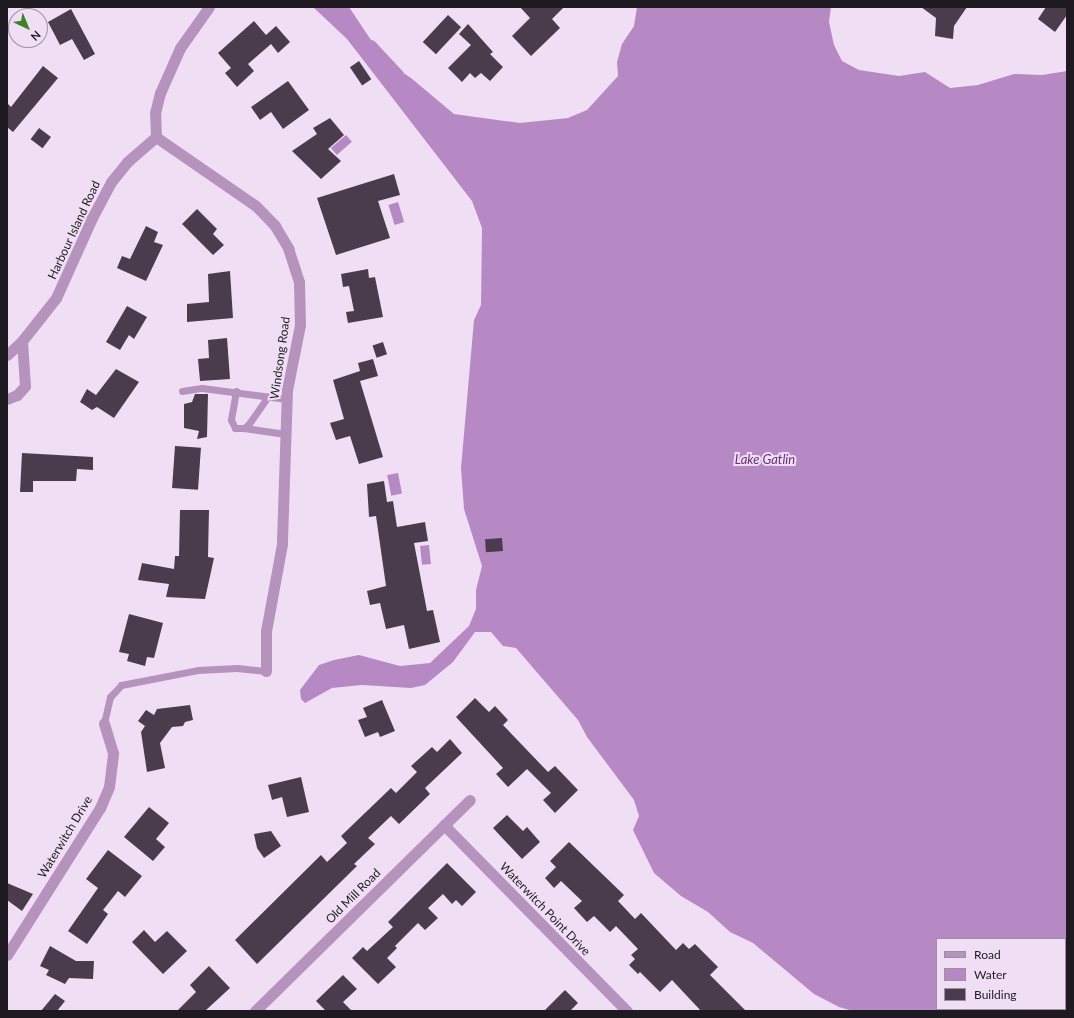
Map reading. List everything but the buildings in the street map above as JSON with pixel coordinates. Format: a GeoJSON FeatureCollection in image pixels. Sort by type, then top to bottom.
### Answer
{"type":"FeatureCollection","features":[{"type":"Feature","properties":{"kind":"street"},"geometry":{"type":"LineString","coordinates":[[156,137],[155,113],[160,93],[180,48],[209,7]]}},
{"type":"Feature","properties":{"kind":"street","name":"Harbour Island Road"},"geometry":{"type":"LineString","coordinates":[[7,355],[22,341],[56,298],[92,218],[111,182],[127,162],[156,137]]}},
{"type":"Feature","properties":{"kind":"street","name":"Windsong Road"},"geometry":{"type":"LineString","coordinates":[[156,137],[256,206],[275,226],[288,248],[299,282],[300,325],[287,399],[282,544],[266,631],[266,671]]}},
{"type":"Feature","properties":{"kind":"street"},"geometry":{"type":"LineString","coordinates":[[7,399],[17,395],[25,386],[22,341]]}},
{"type":"Feature","properties":{"kind":"street","name":"Waterwitch Drive"},"geometry":{"type":"LineString","coordinates":[[7,955],[100,808],[109,787],[113,753],[104,723]]}},
{"type":"Feature","properties":{"kind":"street","name":"Old Mill Road"},"geometry":{"type":"LineString","coordinates":[[255,1011],[470,800]]}},
{"type":"Feature","properties":{"kind":"street","name":"Waterwitch Point Drive"},"geometry":{"type":"LineString","coordinates":[[444,825],[627,1011]]}},
{"type":"Feature","properties":{"kind":"lane"},"geometry":{"type":"LineString","coordinates":[[182,391],[202,388],[236,391],[287,399]]}},
{"type":"Feature","properties":{"kind":"lane"},"geometry":{"type":"LineString","coordinates":[[236,391],[231,420],[235,428],[286,434]]}},
{"type":"Feature","properties":{"kind":"lane"},"geometry":{"type":"LineString","coordinates":[[244,428],[268,396]]}},
{"type":"Feature","properties":{"kind":"lane"},"geometry":{"type":"LineString","coordinates":[[104,723],[110,696],[121,685],[198,670],[237,668],[266,671]]}},
{"type":"Feature","properties":{"kind":"water","name":"Lake Gatlin"},"geometry":{"type":"Polygon","coordinates":[[[313,7],[349,7],[385,61],[411,78],[454,114],[520,123],[568,118],[587,110],[618,76],[617,62],[622,44],[634,26],[637,7],[831,7],[829,22],[834,45],[842,61],[859,70],[899,76],[925,72],[950,88],[978,85],[1014,74],[1042,75],[1067,71],[1067,1011],[853,1011],[839,1007],[814,994],[753,943],[730,932],[708,912],[681,896],[654,873],[633,830],[639,816],[634,800],[587,737],[578,720],[516,648],[503,646],[491,632],[475,632],[453,662],[425,685],[411,688],[362,685],[332,688],[305,703],[301,699],[300,690],[319,665],[334,660],[359,655],[400,666],[430,663],[469,626],[476,609],[476,590],[482,566],[464,509],[461,468],[474,320],[481,305],[482,228],[472,201],[347,39],[313,7]]]}},
{"type":"Feature","properties":{"kind":"water"},"geometry":{"type":"Polygon","coordinates":[[[346,135],[352,142],[337,155],[331,148],[346,135]]]}},
{"type":"Feature","properties":{"kind":"water"},"geometry":{"type":"Polygon","coordinates":[[[398,202],[404,222],[395,225],[388,205],[398,202]]]}},
{"type":"Feature","properties":{"kind":"water"},"geometry":{"type":"Polygon","coordinates":[[[398,473],[402,494],[391,496],[387,475],[398,473]]]}},
{"type":"Feature","properties":{"kind":"water"},"geometry":{"type":"Polygon","coordinates":[[[429,545],[431,564],[422,565],[420,546],[429,545]]]}},
{"type":"Feature","properties":{"kind":"waterway"},"geometry":{"type":"LineString","coordinates":[[371,46],[398,75]]}}]}
